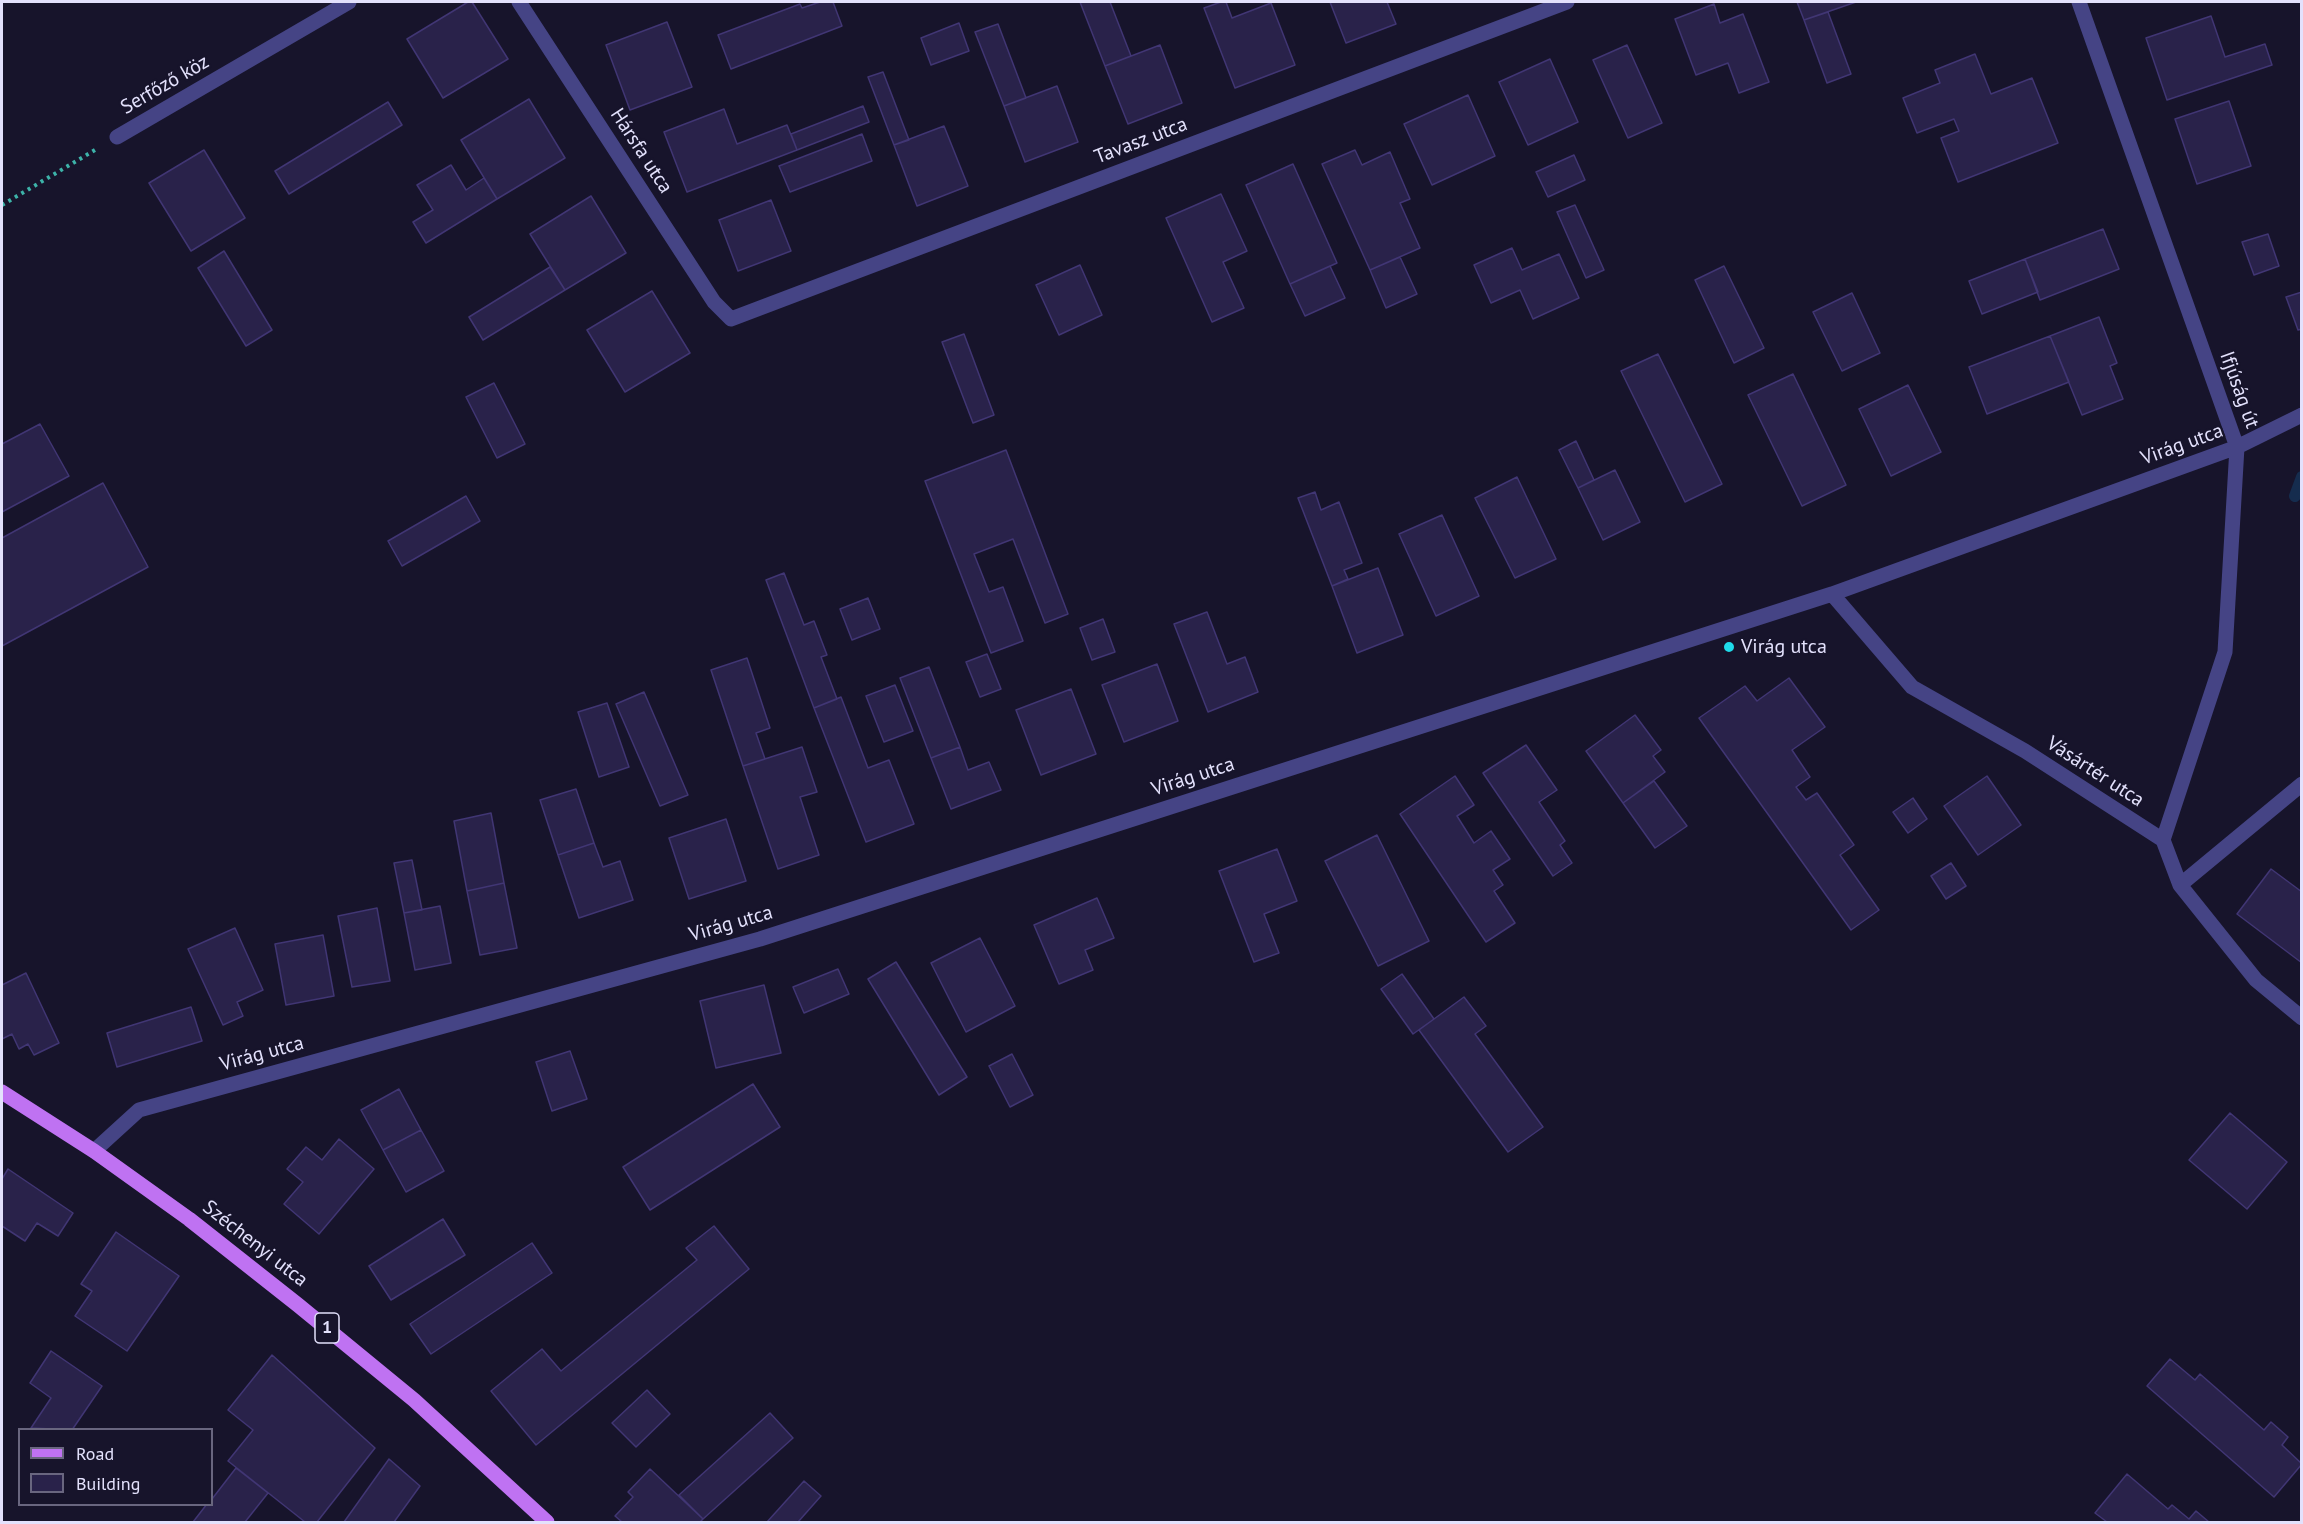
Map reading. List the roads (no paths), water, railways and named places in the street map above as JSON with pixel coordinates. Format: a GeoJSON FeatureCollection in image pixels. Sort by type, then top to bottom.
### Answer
{"type":"FeatureCollection","features":[{"type":"Feature","properties":{"kind":"main road","name":"Széchenyi utca"},"geometry":{"type":"LineString","coordinates":[[2,1092],[93,1151],[189,1219],[414,1400],[547,1522]]}},
{"type":"Feature","properties":{"kind":"street","name":"Serfőző köz"},"geometry":{"type":"LineString","coordinates":[[117,137],[350,2]]}},
{"type":"Feature","properties":{"kind":"street","name":"Hársfa utca"},"geometry":{"type":"LineString","coordinates":[[519,2],[714,302],[731,319]]}},
{"type":"Feature","properties":{"kind":"street","name":"Tavasz utca"},"geometry":{"type":"LineString","coordinates":[[731,319],[1567,2]]}},
{"type":"Feature","properties":{"kind":"street","name":"Ifjúság út"},"geometry":{"type":"LineString","coordinates":[[2079,2],[2237,447],[2226,652],[2163,840]]}},
{"type":"Feature","properties":{"kind":"street","name":"Virág utca"},"geometry":{"type":"LineString","coordinates":[[93,1151],[139,1110],[760,939],[1832,594],[2237,447],[2301,415]]}},
{"type":"Feature","properties":{"kind":"street","name":"Vásártér utca"},"geometry":{"type":"LineString","coordinates":[[1832,594],[1912,687],[2025,751],[2163,840]]}},
{"type":"Feature","properties":{"kind":"street"},"geometry":{"type":"LineString","coordinates":[[2180,885],[2301,784]]}},
{"type":"Feature","properties":{"kind":"street"},"geometry":{"type":"LineString","coordinates":[[2163,840],[2180,885],[2256,980],[2301,1018]]}},
{"type":"Feature","properties":{"kind":"waterway"},"geometry":{"type":"LineString","coordinates":[[2295,496],[2302,477]]}},
{"type":"Feature","properties":{"kind":"place","name":"Virág utca"},"geometry":{"type":"Point","coordinates":[1729,647]}}]}
